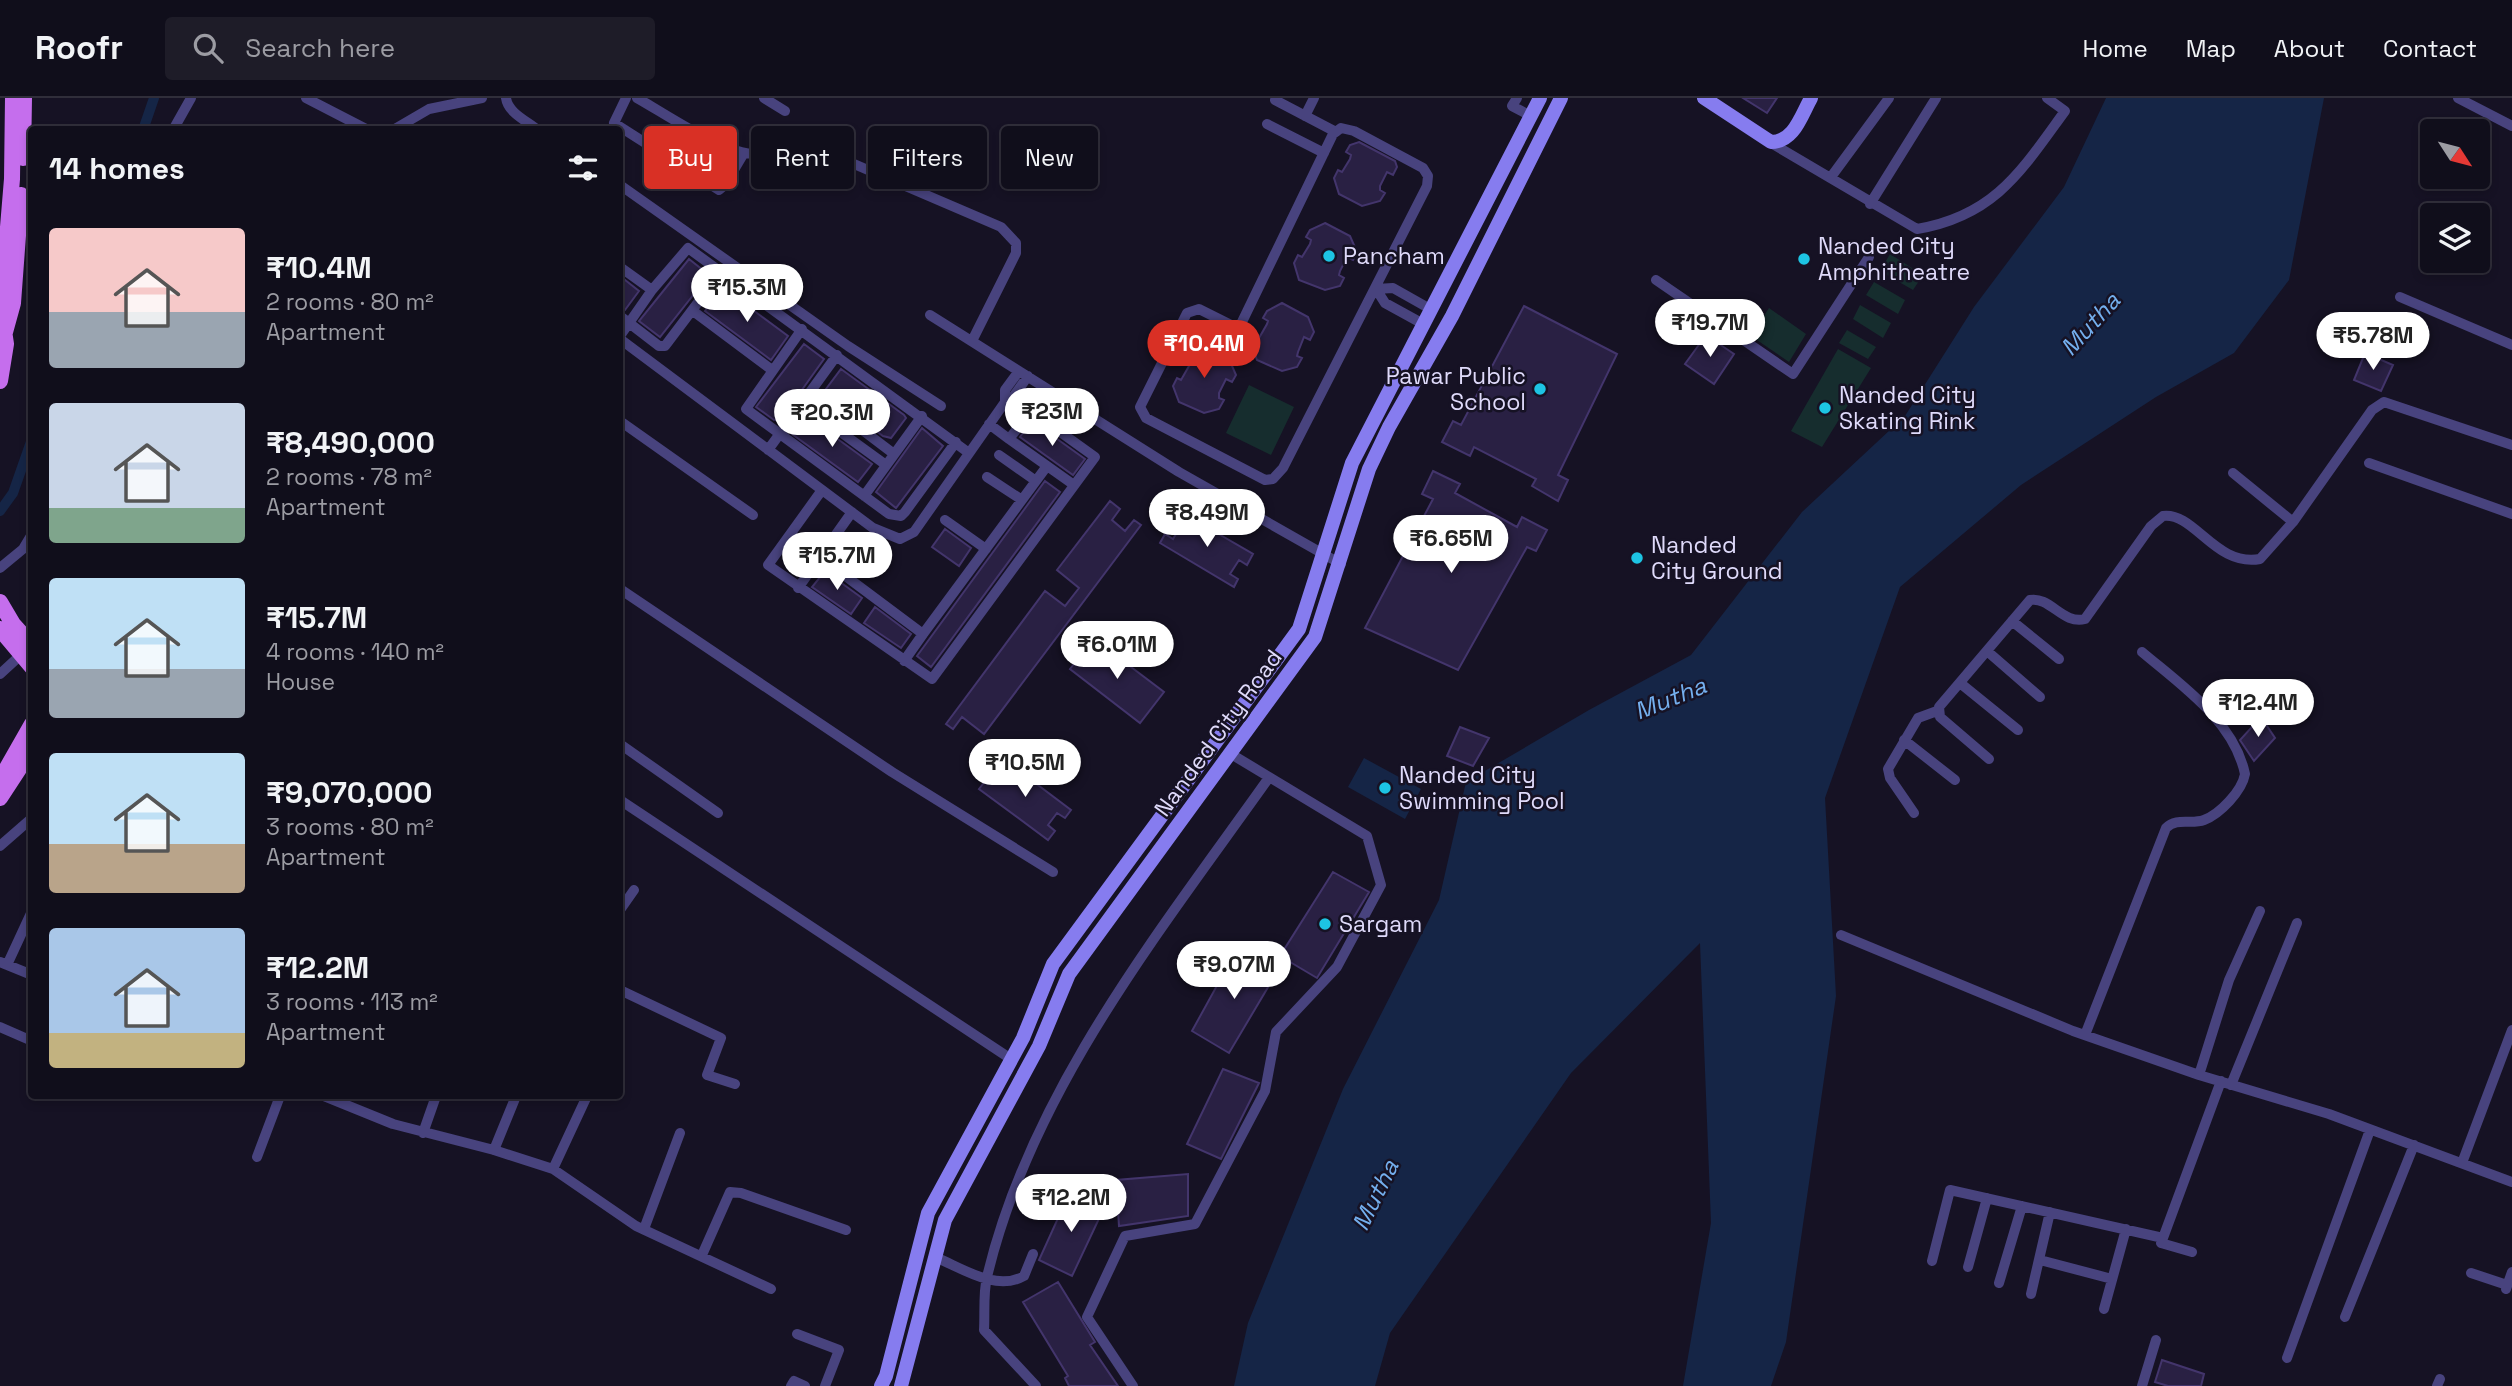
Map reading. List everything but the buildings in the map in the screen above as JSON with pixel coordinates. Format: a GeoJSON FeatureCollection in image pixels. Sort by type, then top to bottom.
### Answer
{"type":"FeatureCollection","features":[{"type":"Feature","properties":{"kind":"main road"},"geometry":{"type":"LineString","coordinates":[[0,381],[4,340],[1,311],[6,151],[13,98]]}},
{"type":"Feature","properties":{"kind":"main road"},"geometry":{"type":"LineString","coordinates":[[4,340],[12,314],[18,260],[24,98]]}},
{"type":"Feature","properties":{"kind":"main road"},"geometry":{"type":"LineString","coordinates":[[0,602],[5,628],[28,655]]}},
{"type":"Feature","properties":{"kind":"main road"},"geometry":{"type":"LineString","coordinates":[[0,780],[28,731]]}},
{"type":"Feature","properties":{"kind":"main road"},"geometry":{"type":"LineString","coordinates":[[0,799],[28,755]]}},
{"type":"Feature","properties":{"kind":"street"},"geometry":{"type":"LineString","coordinates":[[175,126],[191,98]]}},
{"type":"Feature","properties":{"kind":"street"},"geometry":{"type":"LineString","coordinates":[[306,98],[360,126]]}},
{"type":"Feature","properties":{"kind":"street"},"geometry":{"type":"LineString","coordinates":[[400,126],[429,109],[482,98]]}},
{"type":"Feature","properties":{"kind":"street"},"geometry":{"type":"LineString","coordinates":[[506,98],[507,105],[532,126]]}},
{"type":"Feature","properties":{"kind":"street"},"geometry":{"type":"LineString","coordinates":[[619,126],[614,123],[626,98]]}},
{"type":"Feature","properties":{"kind":"street"},"geometry":{"type":"LineString","coordinates":[[637,98],[728,149],[759,154],[796,145],[812,146],[1001,227],[1016,243],[1016,253],[972,341]]}},
{"type":"Feature","properties":{"kind":"street"},"geometry":{"type":"LineString","coordinates":[[764,98],[785,111]]}},
{"type":"Feature","properties":{"kind":"street"},"geometry":{"type":"LineString","coordinates":[[1305,116],[1314,98]]}},
{"type":"Feature","properties":{"kind":"street"},"geometry":{"type":"LineString","coordinates":[[1517,98],[1512,106],[1531,116]]}},
{"type":"Feature","properties":{"kind":"street","name":"Nanded City Road"},"geometry":{"type":"LineString","coordinates":[[881,1386],[886,1376],[928,1213],[1011,1059],[1053,964],[1298,629],[1324,556],[1352,463],[1372,418],[1398,378],[1540,98]]}},
{"type":"Feature","properties":{"kind":"street","name":"Nanded City Road"},"geometry":{"type":"LineString","coordinates":[[901,1386],[945,1220],[1040,1046],[1069,974],[1315,638],[1341,564],[1369,469],[1389,427],[1452,316],[1561,98]]}},
{"type":"Feature","properties":{"kind":"street"},"geometry":{"type":"LineString","coordinates":[[1704,98],[1870,204],[1917,229],[1941,225],[1994,200],[2015,181],[2065,111],[2047,98]]}},
{"type":"Feature","properties":{"kind":"street"},"geometry":{"type":"LineString","coordinates":[[1771,142],[1785,140],[1791,134],[1811,98]]}},
{"type":"Feature","properties":{"kind":"street"},"geometry":{"type":"LineString","coordinates":[[1830,177],[1889,98]]}},
{"type":"Feature","properties":{"kind":"street"},"geometry":{"type":"LineString","coordinates":[[1870,204],[1936,98]]}},
{"type":"Feature","properties":{"kind":"street"},"geometry":{"type":"LineString","coordinates":[[2458,98],[2512,126]]}},
{"type":"Feature","properties":{"kind":"street"},"geometry":{"type":"LineString","coordinates":[[1282,101],[1336,132]]}},
{"type":"Feature","properties":{"kind":"street"},"geometry":{"type":"LineString","coordinates":[[1266,124],[1324,153]]}},
{"type":"Feature","properties":{"kind":"street"},"geometry":{"type":"LineString","coordinates":[[1341,128],[1354,131],[1423,168],[1428,176],[1427,186],[1283,468],[1273,480],[1265,480],[1141,413],[1140,407],[1187,313],[1199,309],[1235,327],[1241,324],[1324,153],[1341,128]]}},
{"type":"Feature","properties":{"kind":"street"},"geometry":{"type":"LineString","coordinates":[[623,129],[719,190],[725,185],[744,153]]}},
{"type":"Feature","properties":{"kind":"street"},"geometry":{"type":"LineString","coordinates":[[623,187],[848,346],[940,407]]}},
{"type":"Feature","properties":{"kind":"street"},"geometry":{"type":"LineString","coordinates":[[721,272],[693,311],[662,346],[624,319],[686,248],[721,272],[802,329],[969,453]]}},
{"type":"Feature","properties":{"kind":"street"},"geometry":{"type":"LineString","coordinates":[[1656,280],[1793,374],[1870,257]]}},
{"type":"Feature","properties":{"kind":"street"},"geometry":{"type":"LineString","coordinates":[[623,269],[652,290]]}},
{"type":"Feature","properties":{"kind":"street"},"geometry":{"type":"LineString","coordinates":[[1376,289],[1393,288],[1432,310]]}},
{"type":"Feature","properties":{"kind":"street"},"geometry":{"type":"LineString","coordinates":[[1376,289],[1385,303],[1425,325]]}},
{"type":"Feature","properties":{"kind":"street"},"geometry":{"type":"LineString","coordinates":[[2400,297],[2512,345]]}},
{"type":"Feature","properties":{"kind":"street"},"geometry":{"type":"LineString","coordinates":[[693,311],[772,370]]}},
{"type":"Feature","properties":{"kind":"street"},"geometry":{"type":"LineString","coordinates":[[930,315],[1179,472],[1341,564]]}},
{"type":"Feature","properties":{"kind":"street"},"geometry":{"type":"LineString","coordinates":[[802,329],[746,409],[864,496],[889,514],[901,516],[956,442]]}},
{"type":"Feature","properties":{"kind":"street"},"geometry":{"type":"LineString","coordinates":[[623,339],[873,528],[900,539],[908,537],[1005,402],[1013,397],[1024,373]]}},
{"type":"Feature","properties":{"kind":"street"},"geometry":{"type":"LineString","coordinates":[[768,450],[837,355]]}},
{"type":"Feature","properties":{"kind":"street"},"geometry":{"type":"LineString","coordinates":[[811,391],[894,454]]}},
{"type":"Feature","properties":{"kind":"street"},"geometry":{"type":"LineString","coordinates":[[1914,813],[1888,773],[1904,740],[1922,715],[1937,711],[2024,604],[2034,598],[2073,620],[2085,619],[2151,526],[2163,516],[2176,517],[2241,561],[2260,559],[2293,522],[2377,404],[2384,402],[2512,445]]}},
{"type":"Feature","properties":{"kind":"street"},"geometry":{"type":"LineString","coordinates":[[802,404],[886,465]]}},
{"type":"Feature","properties":{"kind":"street"},"geometry":{"type":"LineString","coordinates":[[822,490],[768,564],[798,588],[932,678],[1094,456],[1031,411],[1010,439]]}},
{"type":"Feature","properties":{"kind":"street"},"geometry":{"type":"LineString","coordinates":[[864,496],[922,416]]}},
{"type":"Feature","properties":{"kind":"street"},"geometry":{"type":"LineString","coordinates":[[623,423],[752,515]]}},
{"type":"Feature","properties":{"kind":"street"},"geometry":{"type":"LineString","coordinates":[[989,424],[1074,485]]}},
{"type":"Feature","properties":{"kind":"street"},"geometry":{"type":"LineString","coordinates":[[999,455],[1036,481]]}},
{"type":"Feature","properties":{"kind":"street"},"geometry":{"type":"LineString","coordinates":[[2369,463],[2512,513]]}},
{"type":"Feature","properties":{"kind":"street"},"geometry":{"type":"LineString","coordinates":[[904,661],[1047,466]]}},
{"type":"Feature","properties":{"kind":"street"},"geometry":{"type":"LineString","coordinates":[[2233,472],[2293,522]]}},
{"type":"Feature","properties":{"kind":"street"},"geometry":{"type":"LineString","coordinates":[[987,477],[1022,500]]}},
{"type":"Feature","properties":{"kind":"street"},"geometry":{"type":"LineString","coordinates":[[798,588],[852,512]]}},
{"type":"Feature","properties":{"kind":"street"},"geometry":{"type":"LineString","coordinates":[[945,520],[986,549]]}},
{"type":"Feature","properties":{"kind":"street"},"geometry":{"type":"LineString","coordinates":[[0,568],[23,549],[28,541]]}},
{"type":"Feature","properties":{"kind":"street"},"geometry":{"type":"LineString","coordinates":[[820,557],[923,634]]}},
{"type":"Feature","properties":{"kind":"street"},"geometry":{"type":"LineString","coordinates":[[623,591],[892,772],[1054,872]]}},
{"type":"Feature","properties":{"kind":"street"},"geometry":{"type":"LineString","coordinates":[[2012,621],[2059,659]]}},
{"type":"Feature","properties":{"kind":"street"},"geometry":{"type":"LineString","coordinates":[[1987,651],[2040,697]]}},
{"type":"Feature","properties":{"kind":"street"},"geometry":{"type":"LineString","coordinates":[[2085,1035],[2166,828],[2176,822],[2198,821],[2209,817],[2241,788],[2245,774],[2232,740],[2223,728],[2199,701],[2142,652]]}},
{"type":"Feature","properties":{"kind":"street"},"geometry":{"type":"LineString","coordinates":[[0,674],[28,655]]}},
{"type":"Feature","properties":{"kind":"street"},"geometry":{"type":"LineString","coordinates":[[1960,682],[2018,730]]}},
{"type":"Feature","properties":{"kind":"street"},"geometry":{"type":"LineString","coordinates":[[1937,711],[1940,717],[1989,759]]}},
{"type":"Feature","properties":{"kind":"street"},"geometry":{"type":"LineString","coordinates":[[1904,740],[1955,780]]}},
{"type":"Feature","properties":{"kind":"street"},"geometry":{"type":"LineString","coordinates":[[623,746],[718,813]]}},
{"type":"Feature","properties":{"kind":"street"},"geometry":{"type":"LineString","coordinates":[[1133,1386],[1087,1318],[1103,1280],[1125,1236],[1195,1224],[1265,1091],[1276,1032],[1337,967],[1381,885],[1367,836],[1268,779],[1231,754]]}},
{"type":"Feature","properties":{"kind":"street"},"geometry":{"type":"LineString","coordinates":[[1036,1386],[984,1330],[986,1279],[1023,1161],[1118,990],[1268,779]]}},
{"type":"Feature","properties":{"kind":"street"},"geometry":{"type":"LineString","coordinates":[[623,802],[1011,1059]]}},
{"type":"Feature","properties":{"kind":"street"},"geometry":{"type":"LineString","coordinates":[[0,846],[28,822]]}},
{"type":"Feature","properties":{"kind":"street"},"geometry":{"type":"LineString","coordinates":[[623,906],[634,890]]}},
{"type":"Feature","properties":{"kind":"street"},"geometry":{"type":"LineString","coordinates":[[2199,1075],[2229,980],[2260,911]]}},
{"type":"Feature","properties":{"kind":"street"},"geometry":{"type":"LineString","coordinates":[[28,918],[4,963],[28,973]]}},
{"type":"Feature","properties":{"kind":"street"},"geometry":{"type":"LineString","coordinates":[[2231,1086],[2297,923]]}},
{"type":"Feature","properties":{"kind":"street"},"geometry":{"type":"LineString","coordinates":[[1841,934],[2085,1035],[2231,1086],[2329,1114],[2512,1182]]}},
{"type":"Feature","properties":{"kind":"street"},"geometry":{"type":"LineString","coordinates":[[623,991],[721,1038],[707,1075],[735,1084]]}},
{"type":"Feature","properties":{"kind":"street"},"geometry":{"type":"LineString","coordinates":[[1041,993],[1059,998]]}},
{"type":"Feature","properties":{"kind":"street"},"geometry":{"type":"LineString","coordinates":[[0,1027],[28,1039]]}},
{"type":"Feature","properties":{"kind":"street"},"geometry":{"type":"LineString","coordinates":[[2462,1163],[2512,1030]]}},
{"type":"Feature","properties":{"kind":"street"},"geometry":{"type":"LineString","coordinates":[[2192,1252],[2161,1243],[2221,1082]]}},
{"type":"Feature","properties":{"kind":"street"},"geometry":{"type":"LineString","coordinates":[[257,1157],[279,1099]]}},
{"type":"Feature","properties":{"kind":"street"},"geometry":{"type":"LineString","coordinates":[[331,1099],[393,1124],[494,1150],[553,1169],[644,1229],[771,1289]]}},
{"type":"Feature","properties":{"kind":"street"},"geometry":{"type":"LineString","coordinates":[[423,1133],[435,1099]]}},
{"type":"Feature","properties":{"kind":"street"},"geometry":{"type":"LineString","coordinates":[[494,1150],[515,1099]]}},
{"type":"Feature","properties":{"kind":"street"},"geometry":{"type":"LineString","coordinates":[[553,1169],[586,1099]]}},
{"type":"Feature","properties":{"kind":"street"},"geometry":{"type":"LineString","coordinates":[[2287,1358],[2370,1130]]}},
{"type":"Feature","properties":{"kind":"street"},"geometry":{"type":"LineString","coordinates":[[644,1229],[680,1133]]}},
{"type":"Feature","properties":{"kind":"street"},"geometry":{"type":"LineString","coordinates":[[2345,1317],[2414,1145]]}},
{"type":"Feature","properties":{"kind":"street"},"geometry":{"type":"LineString","coordinates":[[1932,1261],[1950,1190],[2163,1238]]}},
{"type":"Feature","properties":{"kind":"street"},"geometry":{"type":"LineString","coordinates":[[702,1255],[730,1192],[741,1193],[846,1230]]}},
{"type":"Feature","properties":{"kind":"street"},"geometry":{"type":"LineString","coordinates":[[1968,1267],[1987,1198]]}},
{"type":"Feature","properties":{"kind":"street"},"geometry":{"type":"LineString","coordinates":[[1999,1283],[2022,1206]]}},
{"type":"Feature","properties":{"kind":"street"},"geometry":{"type":"LineString","coordinates":[[2031,1294],[2050,1212]]}},
{"type":"Feature","properties":{"kind":"street"},"geometry":{"type":"LineString","coordinates":[[2104,1309],[2126,1230]]}},
{"type":"Feature","properties":{"kind":"street"},"geometry":{"type":"LineString","coordinates":[[935,1257],[986,1279],[1014,1282],[1024,1276],[1033,1254]]}},
{"type":"Feature","properties":{"kind":"street"},"geometry":{"type":"LineString","coordinates":[[2040,1260],[2112,1279]]}},
{"type":"Feature","properties":{"kind":"street"},"geometry":{"type":"LineString","coordinates":[[2472,1273],[2507,1287],[2512,1272]]}},
{"type":"Feature","properties":{"kind":"street"},"geometry":{"type":"LineString","coordinates":[[797,1334],[839,1350],[825,1386]]}},
{"type":"Feature","properties":{"kind":"street"},"geometry":{"type":"LineString","coordinates":[[2142,1386],[2156,1340]]}},
{"type":"Feature","properties":{"kind":"street"},"geometry":{"type":"LineString","coordinates":[[791,1386],[794,1381],[805,1386]]}},
{"type":"Feature","properties":{"kind":"green space"},"geometry":{"type":"Polygon","coordinates":[[[1890,254],[1923,275],[1913,290],[1880,271],[1890,254]]]}},
{"type":"Feature","properties":{"kind":"green space"},"geometry":{"type":"Polygon","coordinates":[[[1874,282],[1905,300],[1898,314],[1866,295],[1874,282]]]}},
{"type":"Feature","properties":{"kind":"green space"},"geometry":{"type":"Polygon","coordinates":[[[1860,305],[1891,323],[1883,338],[1853,319],[1860,305]]]}},
{"type":"Feature","properties":{"kind":"green space"},"geometry":{"type":"Polygon","coordinates":[[[1769,308],[1806,334],[1789,362],[1751,336],[1769,308]]]}},
{"type":"Feature","properties":{"kind":"green space"},"geometry":{"type":"Polygon","coordinates":[[[1847,330],[1876,347],[1868,359],[1839,343],[1847,330]]]}},
{"type":"Feature","properties":{"kind":"green space","name":"Nanded City Skating Rink"},"geometry":{"type":"Polygon","coordinates":[[[1838,349],[1871,368],[1822,447],[1791,431],[1838,349]]]}},
{"type":"Feature","properties":{"kind":"green space"},"geometry":{"type":"Polygon","coordinates":[[[1249,385],[1294,407],[1271,455],[1226,433],[1249,385]]]}},
{"type":"Feature","properties":{"kind":"water","name":"Mutha"},"geometry":{"type":"Polygon","coordinates":[[[2106,98],[2324,98],[2289,280],[2234,353],[2156,397],[2021,485],[1900,587],[1825,798],[1836,996],[1786,1342],[1771,1386],[1683,1386],[1711,1223],[1700,943],[1571,1073],[1390,1333],[1375,1386],[1234,1386],[1248,1323],[1343,1089],[1439,900],[1466,782],[1589,710],[1691,655],[1802,512],[1905,416],[1974,307],[2064,187],[2106,98]]]}},
{"type":"Feature","properties":{"kind":"water","name":"Nanded City Swimming Pool"},"geometry":{"type":"Polygon","coordinates":[[[1364,758],[1421,789],[1405,819],[1348,787],[1364,758]]]}},
{"type":"Feature","properties":{"kind":"waterway"},"geometry":{"type":"LineString","coordinates":[[144,126],[154,98]]}},
{"type":"Feature","properties":{"kind":"waterway"},"geometry":{"type":"LineString","coordinates":[[0,511],[13,493],[28,450]]}},
{"type":"Feature","properties":{"kind":"place","name":"Pancham"},"geometry":{"type":"Point","coordinates":[1329,256]}},
{"type":"Feature","properties":{"kind":"place","name":"Nanded City Amphitheatre"},"geometry":{"type":"Point","coordinates":[1804,259]}},
{"type":"Feature","properties":{"kind":"place","name":"Pawar Public School"},"geometry":{"type":"Point","coordinates":[1540,389]}},
{"type":"Feature","properties":{"kind":"place","name":"Nanded City Skating Rink"},"geometry":{"type":"Point","coordinates":[1825,408]}},
{"type":"Feature","properties":{"kind":"place","name":"Nanded City Ground"},"geometry":{"type":"Point","coordinates":[1637,558]}},
{"type":"Feature","properties":{"kind":"place","name":"Nanded City Swimming Pool"},"geometry":{"type":"Point","coordinates":[1385,788]}},
{"type":"Feature","properties":{"kind":"place","name":"Sargam"},"geometry":{"type":"Point","coordinates":[1325,924]}}]}
